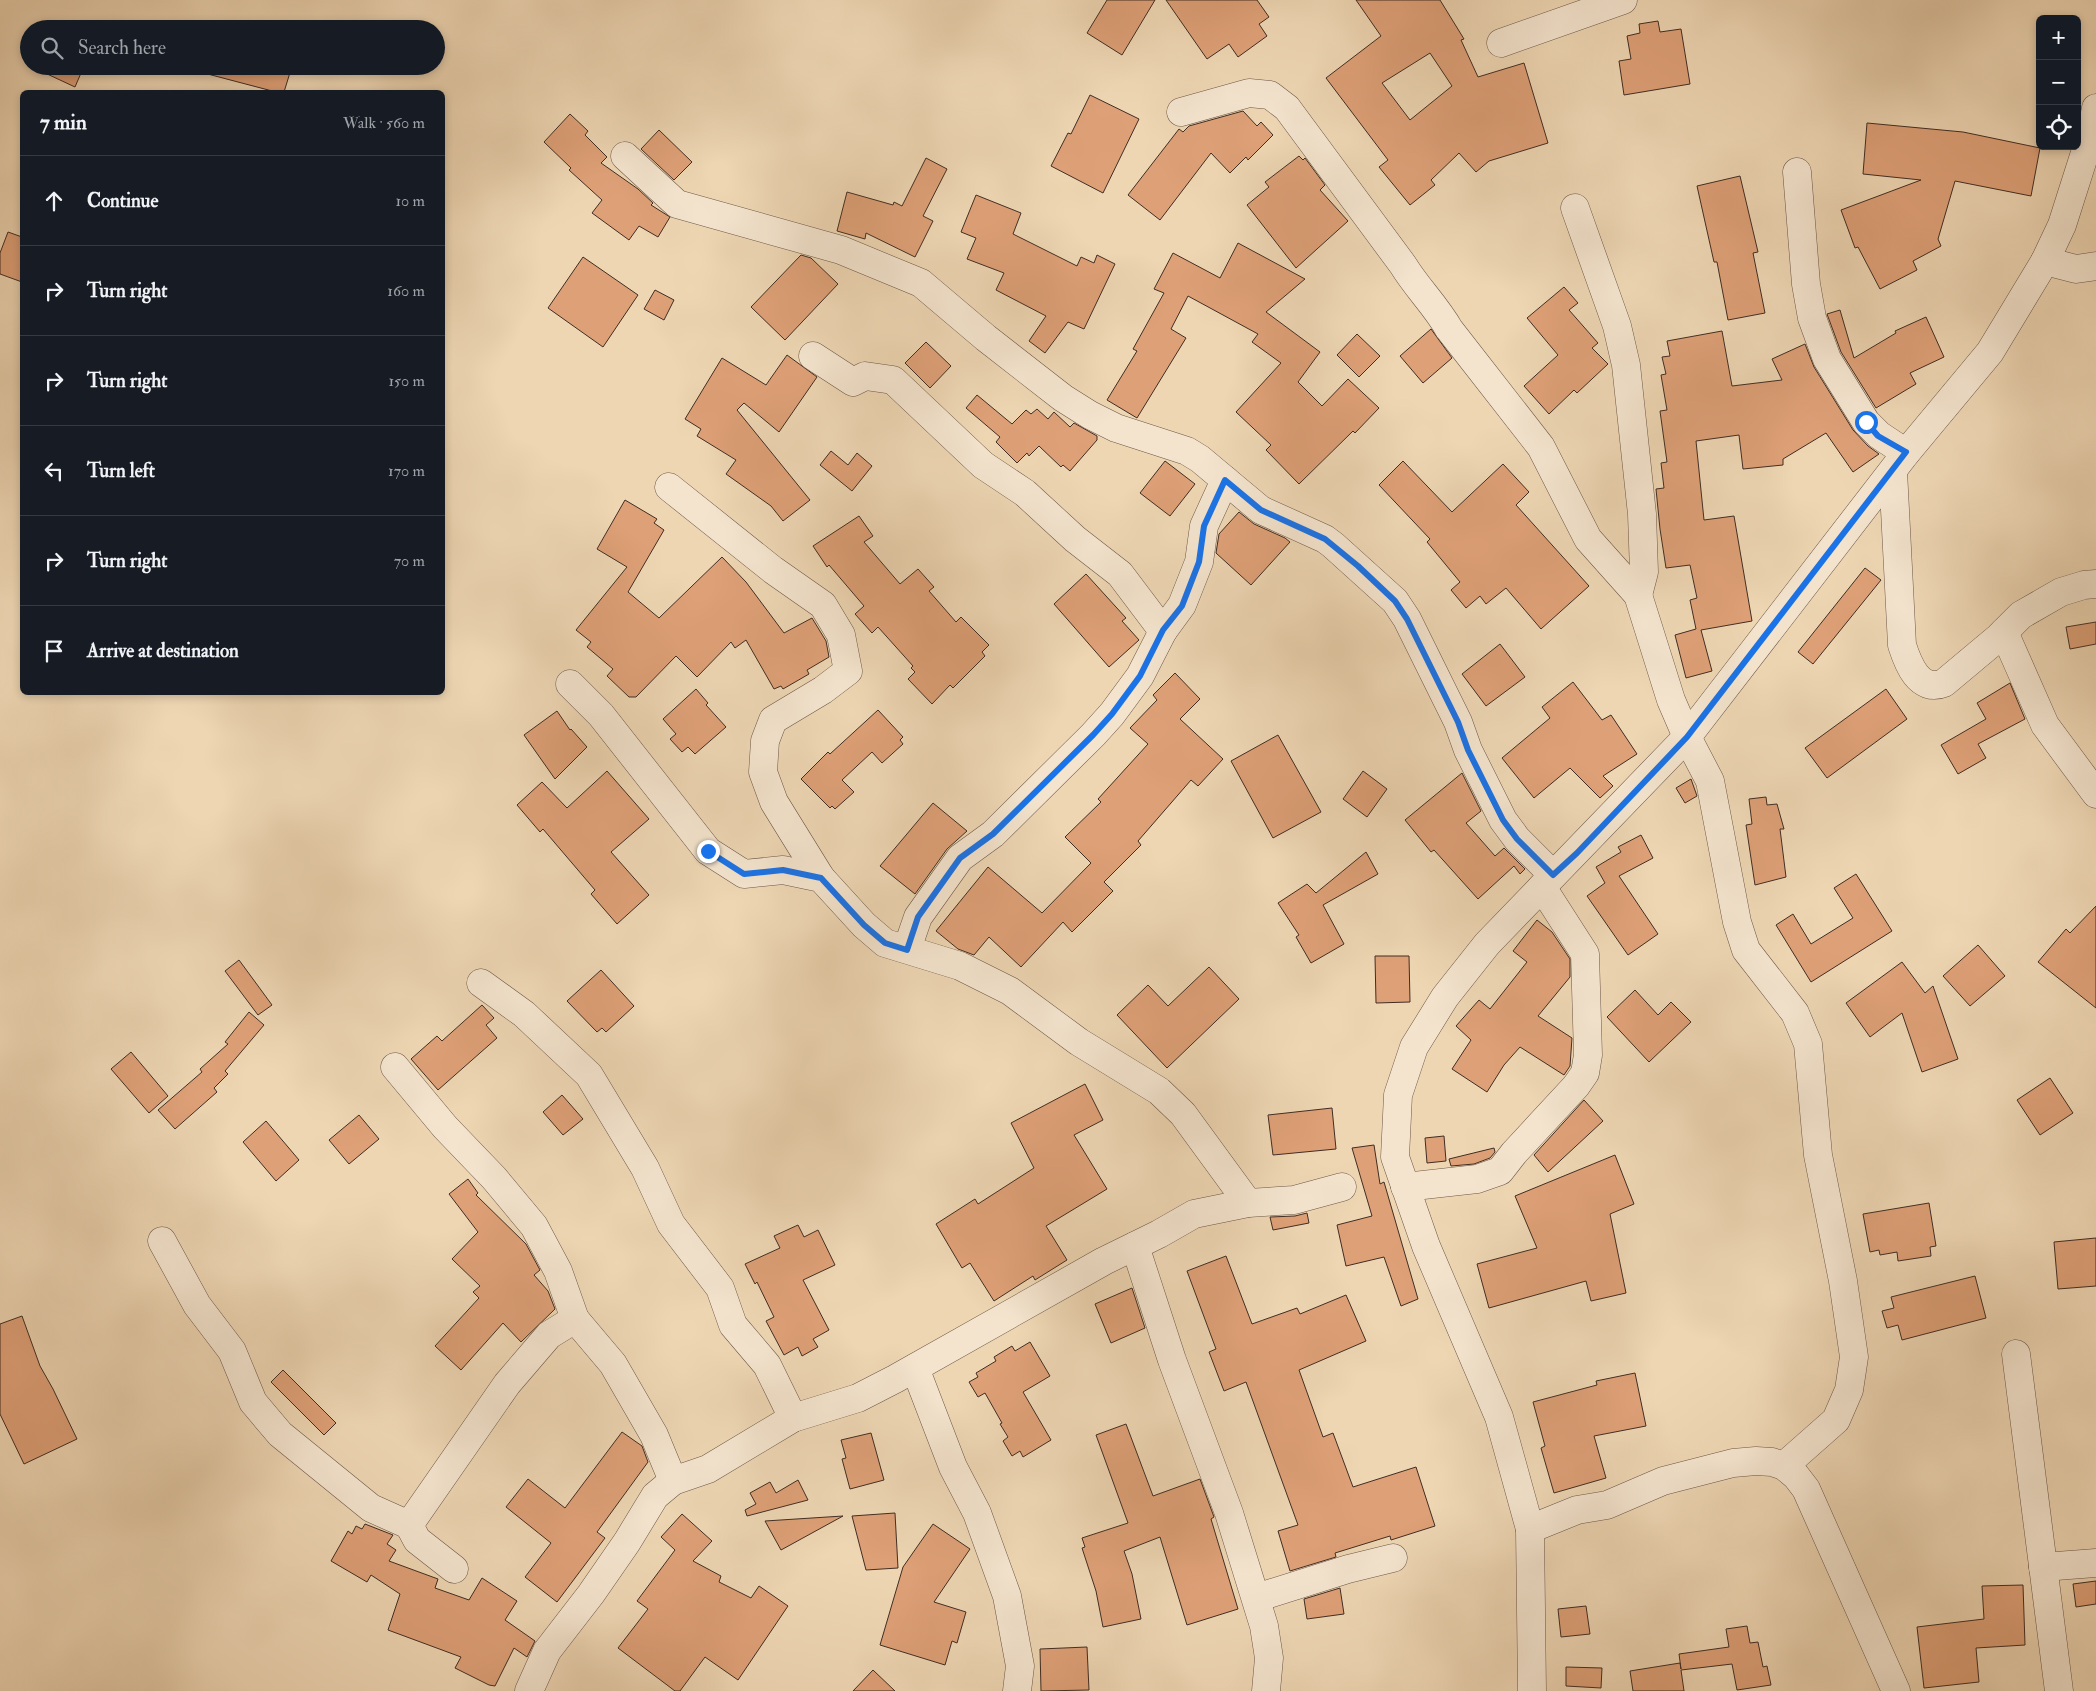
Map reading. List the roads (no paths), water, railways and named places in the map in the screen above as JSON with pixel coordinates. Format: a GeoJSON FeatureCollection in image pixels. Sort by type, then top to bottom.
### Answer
{"type":"FeatureCollection","features":[{"type":"Feature","properties":{"kind":"street"},"geometry":{"type":"LineString","coordinates":[[1501,43],[1623,0]]}},
{"type":"Feature","properties":{"kind":"street"},"geometry":{"type":"LineString","coordinates":[[1181,112],[1249,92],[1270,95],[1287,108],[1404,265],[1417,287],[1428,297],[1449,329],[1542,447],[1588,539],[1638,595],[1672,700],[1687,737],[1710,781],[1737,922],[1746,950],[1795,1012],[1808,1044],[1818,1155],[1843,1281],[1854,1357],[1849,1390],[1836,1420],[1784,1466]]}},
{"type":"Feature","properties":{"kind":"street"},"geometry":{"type":"LineString","coordinates":[[1532,1691],[1530,1529],[1499,1417],[1426,1246],[1395,1157],[1398,1095],[1414,1047],[1445,997],[1486,944],[1577,853],[1687,737],[1899,462],[1990,352],[2045,261],[2062,225],[2096,108]]}},
{"type":"Feature","properties":{"kind":"street"},"geometry":{"type":"LineString","coordinates":[[625,156],[677,204],[841,250],[921,283],[1062,398],[1090,416],[1116,428],[1187,451],[1200,459],[1261,510],[1325,539],[1358,566],[1395,601],[1407,619],[1458,722],[1468,750],[1503,820],[1547,881],[1585,954],[1588,1055],[1585,1073],[1576,1086],[1500,1171],[1477,1179],[1406,1187]]}},
{"type":"Feature","properties":{"kind":"street"},"geometry":{"type":"LineString","coordinates":[[1797,172],[1806,284],[1812,318],[1827,359],[1866,422],[1899,462],[1902,645],[1906,660],[1917,677],[1927,684],[1936,686],[1944,683],[2021,615],[2048,598],[2074,587],[2096,584]]}},
{"type":"Feature","properties":{"kind":"street"},"geometry":{"type":"LineString","coordinates":[[1575,208],[1617,326],[1626,365],[1642,514],[1644,572],[1638,595]]}},
{"type":"Feature","properties":{"kind":"street"},"geometry":{"type":"LineString","coordinates":[[2045,261],[2076,268],[2096,266]]}},
{"type":"Feature","properties":{"kind":"street"},"geometry":{"type":"LineString","coordinates":[[813,356],[853,382],[865,376],[893,380],[983,465],[1025,493],[1075,539],[1120,574],[1163,630]]}},
{"type":"Feature","properties":{"kind":"street"},"geometry":{"type":"LineString","coordinates":[[907,950],[918,917],[960,858],[993,834],[1112,714],[1140,676],[1163,630],[1182,606],[1199,562],[1204,526],[1225,480]]}},
{"type":"Feature","properties":{"kind":"street"},"geometry":{"type":"LineString","coordinates":[[669,487],[774,570],[823,605],[841,635],[848,671],[824,690],[773,720],[765,741],[763,772],[774,802],[821,878],[864,925],[885,943],[960,966],[1010,991],[1079,1042],[1158,1091],[1183,1114],[1248,1203]]}},
{"type":"Feature","properties":{"kind":"street"},"geometry":{"type":"LineString","coordinates":[[2004,632],[2045,725],[2096,794]]}},
{"type":"Feature","properties":{"kind":"street"},"geometry":{"type":"LineString","coordinates":[[570,684],[601,715],[708,851],[744,874],[783,870],[821,878]]}},
{"type":"Feature","properties":{"kind":"street"},"geometry":{"type":"LineString","coordinates":[[481,983],[524,1014],[589,1075],[645,1168],[671,1224],[720,1288],[733,1325],[767,1365],[792,1418]]}},
{"type":"Feature","properties":{"kind":"street"},"geometry":{"type":"LineString","coordinates":[[395,1067],[445,1127],[494,1178],[534,1226],[558,1272],[574,1319],[613,1364],[654,1435],[673,1481]]}},
{"type":"Feature","properties":{"kind":"street"},"geometry":{"type":"LineString","coordinates":[[529,1691],[547,1651],[591,1594],[627,1542],[655,1496],[673,1481],[708,1470],[792,1418],[858,1398],[915,1368],[1020,1307],[1194,1214],[1248,1203],[1294,1200],[1342,1187]]}},
{"type":"Feature","properties":{"kind":"street"},"geometry":{"type":"LineString","coordinates":[[162,1241],[197,1305],[232,1351],[253,1402],[280,1434],[371,1508],[409,1525],[416,1540],[454,1569]]}},
{"type":"Feature","properties":{"kind":"street"},"geometry":{"type":"LineString","coordinates":[[1135,1246],[1172,1360],[1229,1513],[1256,1598],[1264,1626],[1269,1658],[1266,1691]]}},
{"type":"Feature","properties":{"kind":"street"},"geometry":{"type":"LineString","coordinates":[[409,1525],[507,1384],[549,1335],[574,1319]]}},
{"type":"Feature","properties":{"kind":"street"},"geometry":{"type":"LineString","coordinates":[[2016,1354],[2059,1691]]}},
{"type":"Feature","properties":{"kind":"street"},"geometry":{"type":"LineString","coordinates":[[915,1368],[953,1467],[977,1512],[1007,1596],[1020,1666],[1016,1691]]}},
{"type":"Feature","properties":{"kind":"street"},"geometry":{"type":"LineString","coordinates":[[1530,1529],[1577,1510],[1607,1505],[1663,1481],[1733,1463],[1756,1460],[1784,1466],[1796,1476],[1806,1489],[1896,1691]]}},
{"type":"Feature","properties":{"kind":"street"},"geometry":{"type":"LineString","coordinates":[[1256,1598],[1348,1569],[1392,1558]]}},
{"type":"Feature","properties":{"kind":"street"},"geometry":{"type":"LineString","coordinates":[[2043,1567],[2096,1563]]}}]}
